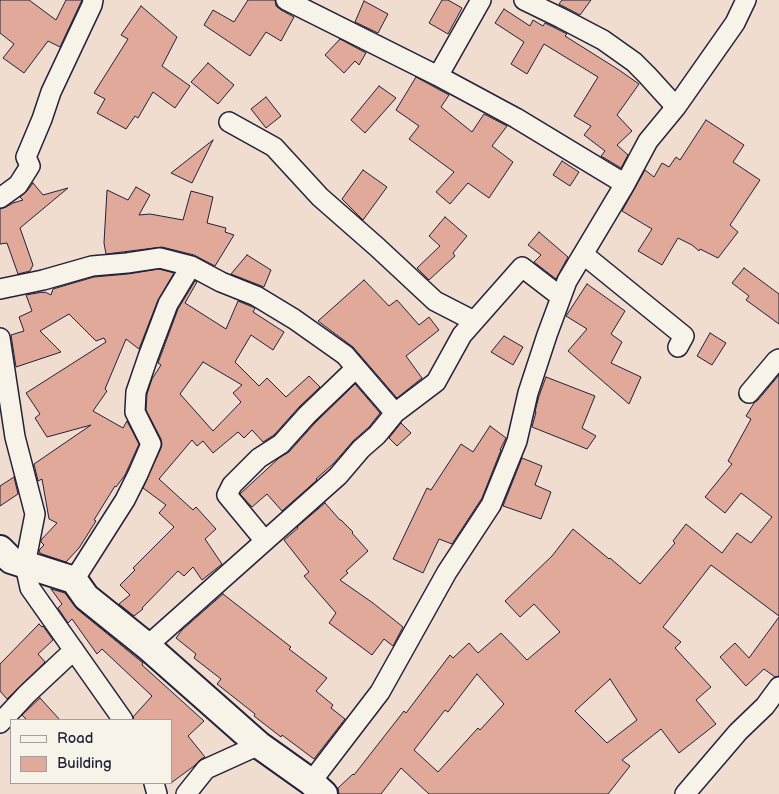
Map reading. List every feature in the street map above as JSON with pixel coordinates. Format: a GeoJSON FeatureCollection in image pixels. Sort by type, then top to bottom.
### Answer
{"type":"FeatureCollection","features":[{"type":"Feature","properties":{"kind":"street"},"geometry":{"type":"LineString","coordinates":[[0,198],[18,185],[30,166],[26,157],[51,92],[94,0]]}},
{"type":"Feature","properties":{"kind":"street"},"geometry":{"type":"LineString","coordinates":[[286,0],[438,76],[516,118],[624,184]]}},
{"type":"Feature","properties":{"kind":"street"},"geometry":{"type":"LineString","coordinates":[[438,76],[481,0]]}},
{"type":"Feature","properties":{"kind":"street"},"geometry":{"type":"LineString","coordinates":[[524,0],[594,36],[634,62],[676,108]]}},
{"type":"Feature","properties":{"kind":"street"},"geometry":{"type":"LineString","coordinates":[[9,560],[74,580],[86,597],[147,646],[258,745],[318,788],[380,692],[447,572],[491,505],[517,441],[528,393],[567,281],[648,141],[676,108],[735,23],[746,0]]}},
{"type":"Feature","properties":{"kind":"street"},"geometry":{"type":"LineString","coordinates":[[229,122],[274,147],[320,198],[377,247],[435,301],[474,321]]}},
{"type":"Feature","properties":{"kind":"street"},"geometry":{"type":"LineString","coordinates":[[582,254],[684,336],[678,346]]}},
{"type":"Feature","properties":{"kind":"street"},"geometry":{"type":"LineString","coordinates":[[0,289],[43,280],[92,266],[160,258],[191,266],[221,282],[256,296],[294,319],[345,355],[395,412]]}},
{"type":"Feature","properties":{"kind":"street"},"geometry":{"type":"LineString","coordinates":[[74,580],[125,500],[151,444],[135,412],[136,392],[168,304],[191,266]]}},
{"type":"Feature","properties":{"kind":"street"},"geometry":{"type":"LineString","coordinates":[[147,646],[338,476],[377,435],[395,412],[436,382],[462,335],[522,267],[561,297]]}},
{"type":"Feature","properties":{"kind":"street"},"geometry":{"type":"LineString","coordinates":[[0,338],[15,437],[34,514],[9,560]]}},
{"type":"Feature","properties":{"kind":"street"},"geometry":{"type":"LineString","coordinates":[[749,393],[776,361],[779,360]]}},
{"type":"Feature","properties":{"kind":"street"},"geometry":{"type":"LineString","coordinates":[[265,541],[227,495],[232,485],[259,458],[281,444],[306,415],[356,368]]}},
{"type":"Feature","properties":{"kind":"street"},"geometry":{"type":"LineString","coordinates":[[9,560],[122,719]]}},
{"type":"Feature","properties":{"kind":"street"},"geometry":{"type":"LineString","coordinates":[[0,723],[27,694],[74,650]]}},
{"type":"Feature","properties":{"kind":"street"},"geometry":{"type":"LineString","coordinates":[[685,794],[738,732],[772,703],[779,687]]}},
{"type":"Feature","properties":{"kind":"street"},"geometry":{"type":"LineString","coordinates":[[186,794],[206,769],[258,745]]}},
{"type":"Feature","properties":{"kind":"building"},"geometry":{"type":"Polygon","coordinates":[[[0,0],[29,0],[56,20],[66,0],[82,0],[60,47],[48,41],[24,73],[3,58],[14,44],[0,33],[0,0]]]}},
{"type":"Feature","properties":{"kind":"building"},"geometry":{"type":"Polygon","coordinates":[[[248,0],[275,0],[276,6],[294,17],[281,41],[266,32],[250,56],[204,25],[213,10],[234,22],[248,0]]]}},
{"type":"Feature","properties":{"kind":"building"},"geometry":{"type":"Polygon","coordinates":[[[442,0],[448,0],[462,8],[448,34],[429,23],[442,0]]]}},
{"type":"Feature","properties":{"kind":"building"},"geometry":{"type":"Polygon","coordinates":[[[562,0],[591,0],[580,15],[559,4],[562,0]]]}},
{"type":"Feature","properties":{"kind":"building"},"geometry":{"type":"Polygon","coordinates":[[[364,1],[388,14],[378,33],[355,22],[364,1]]]}},
{"type":"Feature","properties":{"kind":"building"},"geometry":{"type":"Polygon","coordinates":[[[141,6],[177,37],[162,66],[190,86],[175,108],[153,92],[138,118],[135,116],[126,129],[97,113],[105,99],[94,93],[128,39],[121,35],[141,6]]]}},
{"type":"Feature","properties":{"kind":"building"},"geometry":{"type":"Polygon","coordinates":[[[504,9],[530,26],[533,20],[543,26],[545,23],[567,34],[565,36],[639,84],[617,115],[632,131],[617,145],[628,155],[621,168],[601,156],[605,151],[584,135],[591,126],[574,116],[598,77],[544,44],[527,74],[511,64],[524,42],[495,23],[504,9]]]}},
{"type":"Feature","properties":{"kind":"building"},"geometry":{"type":"Polygon","coordinates":[[[340,39],[366,53],[359,65],[355,61],[344,73],[325,55],[340,39]]]}},
{"type":"Feature","properties":{"kind":"building"},"geometry":{"type":"Polygon","coordinates":[[[208,63],[234,85],[218,104],[191,82],[208,63]]]}},
{"type":"Feature","properties":{"kind":"building"},"geometry":{"type":"Polygon","coordinates":[[[416,77],[449,95],[441,107],[472,132],[484,114],[507,126],[492,146],[513,162],[489,198],[468,183],[450,204],[436,192],[454,172],[409,139],[419,126],[396,110],[416,77]]]}},
{"type":"Feature","properties":{"kind":"building"},"geometry":{"type":"Polygon","coordinates":[[[379,86],[396,98],[365,133],[351,120],[379,86]]]}},
{"type":"Feature","properties":{"kind":"building"},"geometry":{"type":"Polygon","coordinates":[[[266,97],[281,116],[266,128],[251,109],[266,97]]]}},
{"type":"Feature","properties":{"kind":"building"},"geometry":{"type":"Polygon","coordinates":[[[706,120],[744,145],[733,162],[760,180],[730,225],[738,232],[718,258],[700,249],[699,251],[678,238],[662,265],[638,251],[652,229],[622,211],[645,170],[654,177],[662,163],[669,167],[676,157],[680,160],[706,120]]]}},
{"type":"Feature","properties":{"kind":"building"},"geometry":{"type":"Polygon","coordinates":[[[213,140],[192,183],[171,173],[213,140]]]}},
{"type":"Feature","properties":{"kind":"building"},"geometry":{"type":"Polygon","coordinates":[[[562,161],[579,172],[570,186],[553,175],[562,161]]]}},
{"type":"Feature","properties":{"kind":"building"},"geometry":{"type":"Polygon","coordinates":[[[363,170],[387,187],[363,220],[342,199],[363,170]]]}},
{"type":"Feature","properties":{"kind":"building"},"geometry":{"type":"Polygon","coordinates":[[[33,183],[43,195],[68,188],[20,228],[33,265],[30,271],[18,274],[7,243],[0,244],[0,209],[23,200],[20,197],[33,183]]]}},
{"type":"Feature","properties":{"kind":"building"},"geometry":{"type":"Polygon","coordinates":[[[136,187],[150,195],[139,215],[150,214],[183,220],[191,191],[213,197],[207,223],[226,228],[225,232],[234,235],[215,266],[194,255],[162,247],[106,254],[104,243],[107,190],[128,200],[136,187]]]}},
{"type":"Feature","properties":{"kind":"building"},"geometry":{"type":"Polygon","coordinates":[[[445,217],[467,236],[453,253],[455,256],[429,280],[417,268],[440,246],[429,236],[445,217]]]}},
{"type":"Feature","properties":{"kind":"building"},"geometry":{"type":"Polygon","coordinates":[[[539,232],[568,257],[556,279],[534,262],[541,255],[528,245],[539,232]]]}},
{"type":"Feature","properties":{"kind":"building"},"geometry":{"type":"Polygon","coordinates":[[[247,255],[271,270],[264,287],[231,274],[247,255]]]}},
{"type":"Feature","properties":{"kind":"building"},"geometry":{"type":"Polygon","coordinates":[[[744,268],[779,294],[779,324],[746,300],[749,296],[732,283],[744,268]]]}},
{"type":"Feature","properties":{"kind":"building"},"geometry":{"type":"Polygon","coordinates":[[[159,269],[174,273],[158,300],[139,349],[126,339],[105,389],[107,391],[93,411],[123,428],[127,421],[139,444],[125,475],[115,486],[79,548],[66,562],[42,554],[39,552],[44,545],[41,540],[57,523],[49,519],[42,479],[38,481],[34,464],[91,425],[47,437],[35,418],[40,414],[26,393],[106,342],[104,338],[96,341],[69,314],[40,331],[61,352],[16,367],[11,335],[24,331],[19,317],[32,311],[26,295],[45,292],[51,295],[53,289],[94,277],[159,269]]]}},
{"type":"Feature","properties":{"kind":"building"},"geometry":{"type":"Polygon","coordinates":[[[364,280],[389,306],[397,300],[419,325],[429,317],[439,330],[406,356],[422,378],[397,398],[353,347],[318,321],[364,280]]]}},
{"type":"Feature","properties":{"kind":"building"},"geometry":{"type":"Polygon","coordinates":[[[195,281],[197,282],[185,303],[226,329],[238,301],[255,308],[253,312],[284,332],[273,350],[251,335],[235,362],[259,386],[267,378],[286,397],[309,376],[320,387],[274,435],[263,442],[252,430],[244,438],[238,432],[213,453],[203,441],[197,446],[192,440],[159,479],[193,510],[196,507],[216,529],[205,539],[222,564],[202,580],[193,567],[184,576],[178,571],[143,609],[134,616],[119,604],[130,595],[120,585],[135,570],[133,568],[174,527],[159,513],[166,505],[143,488],[162,444],[146,410],[147,394],[152,379],[161,365],[158,363],[178,309],[195,281]],[[203,362],[180,394],[213,431],[241,402],[233,393],[242,385],[203,362]]]}},
{"type":"Feature","properties":{"kind":"building"},"geometry":{"type":"Polygon","coordinates":[[[587,284],[625,311],[611,334],[622,342],[611,363],[641,377],[629,404],[568,351],[587,329],[566,316],[587,284]]]}},
{"type":"Feature","properties":{"kind":"building"},"geometry":{"type":"Polygon","coordinates":[[[710,333],[726,343],[712,365],[697,356],[710,333]]]}},
{"type":"Feature","properties":{"kind":"building"},"geometry":{"type":"Polygon","coordinates":[[[504,336],[523,347],[513,365],[491,352],[504,336]]]}},
{"type":"Feature","properties":{"kind":"building"},"geometry":{"type":"Polygon","coordinates":[[[779,375],[779,616],[711,565],[663,627],[681,642],[675,648],[711,687],[696,700],[716,724],[679,753],[661,729],[622,760],[630,766],[608,794],[429,794],[401,768],[381,794],[339,794],[338,788],[354,775],[404,711],[406,713],[450,655],[453,658],[469,643],[478,653],[501,633],[527,660],[560,632],[534,604],[520,617],[505,601],[552,556],[573,529],[640,584],[675,543],[673,541],[686,524],[722,553],[737,533],[751,543],[772,517],[741,493],[725,513],[705,497],[732,464],[728,461],[751,419],[746,416],[779,375]],[[477,674],[448,712],[445,710],[414,750],[438,772],[478,728],[480,730],[504,704],[477,674]],[[610,679],[575,711],[607,743],[637,720],[610,679]]]}},
{"type":"Feature","properties":{"kind":"building"},"geometry":{"type":"Polygon","coordinates":[[[546,377],[595,396],[582,428],[596,436],[587,449],[532,427],[539,396],[546,377]]]}},
{"type":"Feature","properties":{"kind":"building"},"geometry":{"type":"Polygon","coordinates":[[[355,384],[380,413],[369,427],[353,441],[317,480],[282,511],[267,494],[252,507],[240,494],[279,458],[289,452],[315,423],[355,384]]]}},
{"type":"Feature","properties":{"kind":"building"},"geometry":{"type":"Polygon","coordinates":[[[401,423],[411,433],[397,446],[389,438],[401,423]]]}},
{"type":"Feature","properties":{"kind":"building"},"geometry":{"type":"Polygon","coordinates":[[[490,426],[506,438],[482,498],[452,544],[439,539],[423,573],[393,559],[427,488],[431,490],[461,444],[473,452],[490,426]]]}},
{"type":"Feature","properties":{"kind":"building"},"geometry":{"type":"Polygon","coordinates":[[[522,458],[542,466],[535,485],[551,492],[541,519],[503,506],[522,458]]]}},
{"type":"Feature","properties":{"kind":"building"},"geometry":{"type":"Polygon","coordinates":[[[14,477],[18,494],[0,506],[0,486],[14,477]]]}},
{"type":"Feature","properties":{"kind":"building"},"geometry":{"type":"Polygon","coordinates":[[[325,503],[353,532],[368,551],[346,571],[348,573],[340,580],[403,627],[393,646],[384,639],[372,655],[329,623],[336,613],[304,576],[309,572],[284,540],[325,503]]]}},
{"type":"Feature","properties":{"kind":"building"},"geometry":{"type":"Polygon","coordinates":[[[51,589],[65,593],[77,609],[143,663],[142,665],[204,721],[188,736],[205,757],[172,782],[172,719],[134,719],[133,717],[152,696],[102,649],[97,654],[72,619],[68,623],[58,608],[62,604],[51,589]]]}},
{"type":"Feature","properties":{"kind":"building"},"geometry":{"type":"Polygon","coordinates":[[[223,594],[327,678],[316,691],[333,705],[331,708],[345,719],[314,759],[282,735],[281,737],[217,684],[221,679],[194,658],[196,654],[176,638],[182,630],[223,594]]]}},
{"type":"Feature","properties":{"kind":"building"},"geometry":{"type":"Polygon","coordinates":[[[779,617],[779,676],[775,677],[764,669],[746,686],[720,657],[735,643],[749,658],[779,617]]]}},
{"type":"Feature","properties":{"kind":"building"},"geometry":{"type":"Polygon","coordinates":[[[39,624],[43,626],[53,640],[38,654],[45,662],[7,699],[0,691],[0,664],[39,624]]]}},
{"type":"Feature","properties":{"kind":"building"},"geometry":{"type":"Polygon","coordinates":[[[40,698],[59,719],[26,719],[22,715],[40,698]]]}}]}
